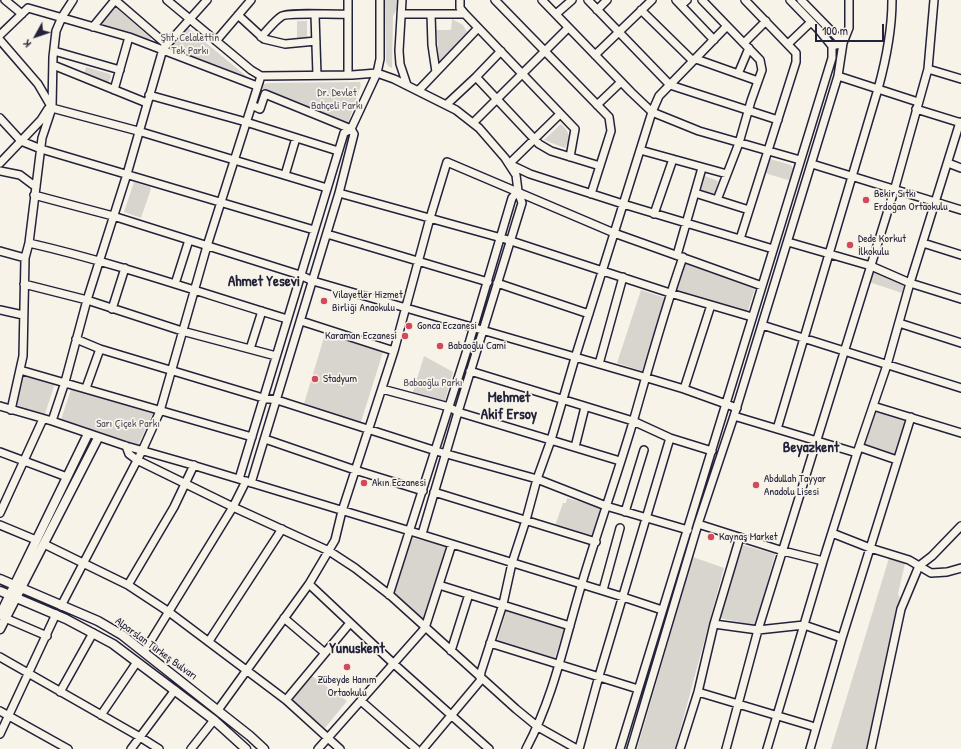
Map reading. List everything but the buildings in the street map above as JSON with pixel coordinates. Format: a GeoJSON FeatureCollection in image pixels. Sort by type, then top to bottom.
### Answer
{"type":"FeatureCollection","features":[{"type":"Feature","properties":{"kind":"main road"},"geometry":{"type":"LineString","coordinates":[[40,542],[67,476],[88,434]]}},
{"type":"Feature","properties":{"kind":"main road"},"geometry":{"type":"LineString","coordinates":[[0,630],[3,616],[40,542],[98,438]]}},
{"type":"Feature","properties":{"kind":"main road","name":"Alparslan Türkeş Bulvarı"},"geometry":{"type":"LineString","coordinates":[[0,579],[98,621],[122,635],[218,710],[264,749]]}},
{"type":"Feature","properties":{"kind":"main road","name":"Alparslan Türkeş Bulvarı"},"geometry":{"type":"LineString","coordinates":[[0,591],[56,614],[94,632],[113,644],[214,720],[246,749]]}},
{"type":"Feature","properties":{"kind":"street"},"geometry":{"type":"LineString","coordinates":[[5,0],[22,14]]}},
{"type":"Feature","properties":{"kind":"street"},"geometry":{"type":"LineString","coordinates":[[93,27],[115,0],[164,47]]}},
{"type":"Feature","properties":{"kind":"street"},"geometry":{"type":"LineString","coordinates":[[167,0],[260,76],[348,75],[377,73],[407,85],[456,110],[473,123],[505,158],[516,175],[518,191],[522,203],[422,534]]}},
{"type":"Feature","properties":{"kind":"street"},"geometry":{"type":"LineString","coordinates":[[52,421],[65,382],[87,300],[127,174],[164,47],[207,0]]}},
{"type":"Feature","properties":{"kind":"street"},"geometry":{"type":"LineString","coordinates":[[216,40],[251,0]]}},
{"type":"Feature","properties":{"kind":"street"},"geometry":{"type":"LineString","coordinates":[[348,0],[348,75]]}},
{"type":"Feature","properties":{"kind":"street"},"geometry":{"type":"LineString","coordinates":[[245,481],[252,437],[338,151],[344,133],[351,129],[377,73],[380,59],[380,0]]}},
{"type":"Feature","properties":{"kind":"street"},"geometry":{"type":"LineString","coordinates":[[402,0],[400,64],[407,85]]}},
{"type":"Feature","properties":{"kind":"street"},"geometry":{"type":"LineString","coordinates":[[460,0],[460,8],[465,14],[575,129],[570,157]]}},
{"type":"Feature","properties":{"kind":"street"},"geometry":{"type":"LineString","coordinates":[[495,0],[609,116],[611,131],[591,194]]}},
{"type":"Feature","properties":{"kind":"street"},"geometry":{"type":"LineString","coordinates":[[542,0],[652,112],[699,131],[800,160]]}},
{"type":"Feature","properties":{"kind":"street"},"geometry":{"type":"LineString","coordinates":[[556,14],[572,0]]}},
{"type":"Feature","properties":{"kind":"street"},"geometry":{"type":"LineString","coordinates":[[588,0],[670,85],[778,120]]}},
{"type":"Feature","properties":{"kind":"street"},"geometry":{"type":"LineString","coordinates":[[597,10],[607,0]]}},
{"type":"Feature","properties":{"kind":"street"},"geometry":{"type":"LineString","coordinates":[[595,55],[652,0]]}},
{"type":"Feature","properties":{"kind":"street"},"geometry":{"type":"LineString","coordinates":[[687,0],[678,3],[714,40]]}},
{"type":"Feature","properties":{"kind":"street"},"geometry":{"type":"LineString","coordinates":[[702,0],[760,60],[762,70],[739,142],[718,200]]}},
{"type":"Feature","properties":{"kind":"street"},"geometry":{"type":"LineString","coordinates":[[740,239],[796,62],[796,53],[745,0]]}},
{"type":"Feature","properties":{"kind":"street"},"geometry":{"type":"LineString","coordinates":[[620,749],[832,58],[832,46],[790,0]]}},
{"type":"Feature","properties":{"kind":"street"},"geometry":{"type":"LineString","coordinates":[[801,0],[843,43]]}},
{"type":"Feature","properties":{"kind":"street"},"geometry":{"type":"LineString","coordinates":[[632,749],[698,524],[737,408],[838,76],[843,43],[849,28],[849,0]]}},
{"type":"Feature","properties":{"kind":"street"},"geometry":{"type":"LineString","coordinates":[[777,430],[878,89],[887,53],[892,16],[892,0]]}},
{"type":"Feature","properties":{"kind":"street"},"geometry":{"type":"LineString","coordinates":[[726,749],[758,630],[845,352],[894,190],[928,69],[934,0]]}},
{"type":"Feature","properties":{"kind":"street"},"geometry":{"type":"LineString","coordinates":[[11,410],[23,356],[25,258],[29,243],[42,138],[51,107],[56,31],[71,1]]}},
{"type":"Feature","properties":{"kind":"street"},"geometry":{"type":"LineString","coordinates":[[0,36],[28,8],[164,47],[258,86]]}},
{"type":"Feature","properties":{"kind":"street"},"geometry":{"type":"LineString","coordinates":[[641,10],[694,60],[758,81]]}},
{"type":"Feature","properties":{"kind":"street"},"geometry":{"type":"LineString","coordinates":[[261,36],[282,16],[298,13],[315,15],[348,14]]}},
{"type":"Feature","properties":{"kind":"street"},"geometry":{"type":"LineString","coordinates":[[401,14],[465,14]]}},
{"type":"Feature","properties":{"kind":"street"},"geometry":{"type":"LineString","coordinates":[[430,14],[432,45],[436,72]]}},
{"type":"Feature","properties":{"kind":"street"},"geometry":{"type":"LineString","coordinates":[[238,15],[264,39],[285,44],[316,41]]}},
{"type":"Feature","properties":{"kind":"street"},"geometry":{"type":"LineString","coordinates":[[315,15],[317,75]]}},
{"type":"Feature","properties":{"kind":"street"},"geometry":{"type":"LineString","coordinates":[[738,74],[746,46],[766,21]]}},
{"type":"Feature","properties":{"kind":"street"},"geometry":{"type":"LineString","coordinates":[[788,44],[811,22]]}},
{"type":"Feature","properties":{"kind":"street"},"geometry":{"type":"LineString","coordinates":[[423,749],[480,681],[490,643],[503,604],[512,563],[537,479],[552,440],[588,314],[652,112],[659,96],[727,26]]}},
{"type":"Feature","properties":{"kind":"street"},"geometry":{"type":"LineString","coordinates":[[418,91],[478,28]]}},
{"type":"Feature","properties":{"kind":"street"},"geometry":{"type":"LineString","coordinates":[[473,123],[568,28]]}},
{"type":"Feature","properties":{"kind":"street"},"geometry":{"type":"LineString","coordinates":[[114,90],[129,37]]}},
{"type":"Feature","properties":{"kind":"street"},"geometry":{"type":"LineString","coordinates":[[0,40],[38,84],[51,107],[327,188]]}},
{"type":"Feature","properties":{"kind":"street"},"geometry":{"type":"LineString","coordinates":[[832,46],[843,43]]}},
{"type":"Feature","properties":{"kind":"street"},"geometry":{"type":"LineString","coordinates":[[54,51],[120,70]]}},
{"type":"Feature","properties":{"kind":"street"},"geometry":{"type":"LineString","coordinates":[[446,105],[501,51]]}},
{"type":"Feature","properties":{"kind":"street"},"geometry":{"type":"LineString","coordinates":[[53,65],[147,103]]}},
{"type":"Feature","properties":{"kind":"street"},"geometry":{"type":"LineString","coordinates":[[928,69],[961,79]]}},
{"type":"Feature","properties":{"kind":"street"},"geometry":{"type":"LineString","coordinates":[[61,606],[138,460],[160,411],[207,246],[260,76]]}},
{"type":"Feature","properties":{"kind":"street"},"geometry":{"type":"LineString","coordinates":[[767,749],[823,561],[887,365],[910,283],[961,123],[878,89],[838,76]]}},
{"type":"Feature","properties":{"kind":"street"},"geometry":{"type":"LineString","coordinates":[[476,77],[535,140],[551,151],[600,166]]}},
{"type":"Feature","properties":{"kind":"street"},"geometry":{"type":"LineString","coordinates":[[597,105],[621,82]]}},
{"type":"Feature","properties":{"kind":"street"},"geometry":{"type":"LineString","coordinates":[[144,652],[233,507],[265,440],[339,193],[354,134],[351,129],[265,94],[260,109],[252,105]]}},
{"type":"Feature","properties":{"kind":"street"},"geometry":{"type":"LineString","coordinates":[[149,95],[246,122],[338,151]]}},
{"type":"Feature","properties":{"kind":"street"},"geometry":{"type":"LineString","coordinates":[[0,163],[41,120],[51,107]]}},
{"type":"Feature","properties":{"kind":"street"},"geometry":{"type":"LineString","coordinates":[[509,164],[560,114]]}},
{"type":"Feature","properties":{"kind":"street"},"geometry":{"type":"LineString","coordinates":[[0,118],[21,141],[41,150],[314,230]]}},
{"type":"Feature","properties":{"kind":"street"},"geometry":{"type":"LineString","coordinates":[[285,175],[296,138]]}},
{"type":"Feature","properties":{"kind":"street"},"geometry":{"type":"LineString","coordinates":[[640,150],[727,174]]}},
{"type":"Feature","properties":{"kind":"street"},"geometry":{"type":"LineString","coordinates":[[654,214],[672,159]]}},
{"type":"Feature","properties":{"kind":"street"},"geometry":{"type":"LineString","coordinates":[[218,710],[309,584],[330,551],[335,540],[342,511],[394,351],[430,218],[447,162],[614,233],[762,286]]}},
{"type":"Feature","properties":{"kind":"street"},"geometry":{"type":"LineString","coordinates":[[948,163],[961,168]]}},
{"type":"Feature","properties":{"kind":"street"},"geometry":{"type":"LineString","coordinates":[[509,164],[530,174],[591,194],[773,249]]}},
{"type":"Feature","properties":{"kind":"street"},"geometry":{"type":"LineString","coordinates":[[812,164],[961,210]]}},
{"type":"Feature","properties":{"kind":"street"},"geometry":{"type":"LineString","coordinates":[[526,749],[538,727],[559,664],[582,584],[633,421],[644,377],[670,293],[680,256],[686,223],[702,168]]}},
{"type":"Feature","properties":{"kind":"street"},"geometry":{"type":"LineString","coordinates":[[0,171],[20,175],[36,187]]}},
{"type":"Feature","properties":{"kind":"street"},"geometry":{"type":"LineString","coordinates":[[389,595],[436,451],[512,198],[518,191]]}},
{"type":"Feature","properties":{"kind":"street"},"geometry":{"type":"LineString","coordinates":[[339,193],[511,240],[670,293],[752,317]]}},
{"type":"Feature","properties":{"kind":"street"},"geometry":{"type":"LineString","coordinates":[[695,193],[749,210]]}},
{"type":"Feature","properties":{"kind":"street"},"geometry":{"type":"LineString","coordinates":[[34,195],[113,216],[313,281],[684,389],[737,408]]}},
{"type":"Feature","properties":{"kind":"street"},"geometry":{"type":"LineString","coordinates":[[327,234],[488,282]]}},
{"type":"Feature","properties":{"kind":"street"},"geometry":{"type":"LineString","coordinates":[[175,284],[189,240]]}},
{"type":"Feature","properties":{"kind":"street"},"geometry":{"type":"LineString","coordinates":[[788,242],[871,266],[910,283],[961,300]]}},
{"type":"Feature","properties":{"kind":"street"},"geometry":{"type":"LineString","coordinates":[[29,243],[125,268],[194,291],[287,319]]}},
{"type":"Feature","properties":{"kind":"street"},"geometry":{"type":"LineString","coordinates":[[923,243],[961,255]]}},
{"type":"Feature","properties":{"kind":"street"},"geometry":{"type":"LineString","coordinates":[[0,251],[25,258]]}},
{"type":"Feature","properties":{"kind":"street"},"geometry":{"type":"LineString","coordinates":[[112,308],[125,268]]}},
{"type":"Feature","properties":{"kind":"street"},"geometry":{"type":"LineString","coordinates":[[598,364],[623,277]]}},
{"type":"Feature","properties":{"kind":"street"},"geometry":{"type":"LineString","coordinates":[[498,283],[588,314]]}},
{"type":"Feature","properties":{"kind":"street"},"geometry":{"type":"LineString","coordinates":[[24,284],[87,300],[182,331],[276,356]]}},
{"type":"Feature","properties":{"kind":"street"},"geometry":{"type":"LineString","coordinates":[[684,389],[711,305]]}},
{"type":"Feature","properties":{"kind":"street"},"geometry":{"type":"LineString","coordinates":[[0,310],[23,315]]}},
{"type":"Feature","properties":{"kind":"street"},"geometry":{"type":"LineString","coordinates":[[250,350],[262,311]]}},
{"type":"Feature","properties":{"kind":"street"},"geometry":{"type":"LineString","coordinates":[[301,321],[394,351]]}},
{"type":"Feature","properties":{"kind":"street"},"geometry":{"type":"LineString","coordinates":[[899,323],[961,343]]}},
{"type":"Feature","properties":{"kind":"street"},"geometry":{"type":"LineString","coordinates":[[762,325],[961,388]]}},
{"type":"Feature","properties":{"kind":"street"},"geometry":{"type":"LineString","coordinates":[[76,339],[100,349],[263,398],[277,400],[436,451],[537,479],[606,506],[646,519],[688,530]]}},
{"type":"Feature","properties":{"kind":"street"},"geometry":{"type":"LineString","coordinates":[[86,388],[100,349]]}},
{"type":"Feature","properties":{"kind":"street"},"geometry":{"type":"LineString","coordinates":[[20,370],[252,437]]}},
{"type":"Feature","properties":{"kind":"street"},"geometry":{"type":"LineString","coordinates":[[470,371],[633,421],[670,438],[712,451]]}},
{"type":"Feature","properties":{"kind":"street"},"geometry":{"type":"LineString","coordinates":[[382,389],[449,407],[458,412],[620,461]]}},
{"type":"Feature","properties":{"kind":"street"},"geometry":{"type":"LineString","coordinates":[[0,406],[52,421],[98,438],[194,465],[422,534],[623,596],[662,610]]}},
{"type":"Feature","properties":{"kind":"street"},"geometry":{"type":"LineString","coordinates":[[873,406],[961,433]]}},
{"type":"Feature","properties":{"kind":"street"},"geometry":{"type":"LineString","coordinates":[[575,447],[585,407]]}},
{"type":"Feature","properties":{"kind":"street"},"geometry":{"type":"LineString","coordinates":[[734,416],[817,442],[897,460]]}},
{"type":"Feature","properties":{"kind":"street"},"geometry":{"type":"LineString","coordinates":[[810,749],[842,638],[911,417]]}},
{"type":"Feature","properties":{"kind":"street"},"geometry":{"type":"LineString","coordinates":[[0,513],[2,502],[43,419]]}},
{"type":"Feature","properties":{"kind":"street"},"geometry":{"type":"LineString","coordinates":[[126,446],[129,454],[138,460],[233,507],[330,551],[355,568],[389,595],[516,710],[538,727],[578,749],[670,438]]}},
{"type":"Feature","properties":{"kind":"street"},"geometry":{"type":"LineString","coordinates":[[265,440],[422,491]]}},
{"type":"Feature","properties":{"kind":"street"},"geometry":{"type":"LineString","coordinates":[[624,512],[644,450]]}},
{"type":"Feature","properties":{"kind":"street"},"geometry":{"type":"LineString","coordinates":[[0,452],[67,476]]}},
{"type":"Feature","properties":{"kind":"street"},"geometry":{"type":"LineString","coordinates":[[128,585],[174,507],[194,465]]}},
{"type":"Feature","properties":{"kind":"street"},"geometry":{"type":"LineString","coordinates":[[434,492],[596,542]]}},
{"type":"Feature","properties":{"kind":"street"},"geometry":{"type":"LineString","coordinates":[[698,524],[783,551],[823,561]]}},
{"type":"Feature","properties":{"kind":"street"},"geometry":{"type":"LineString","coordinates":[[0,525],[40,542],[128,585],[169,612],[247,669],[286,700],[340,749]]}},
{"type":"Feature","properties":{"kind":"street"},"geometry":{"type":"LineString","coordinates":[[871,749],[901,609],[919,566],[932,556],[961,526]]}},
{"type":"Feature","properties":{"kind":"street"},"geometry":{"type":"LineString","coordinates":[[603,590],[620,528]]}},
{"type":"Feature","properties":{"kind":"street"},"geometry":{"type":"LineString","coordinates":[[209,641],[282,529]]}},
{"type":"Feature","properties":{"kind":"street"},"geometry":{"type":"LineString","coordinates":[[832,533],[870,548],[909,560],[931,573],[937,574],[961,568]]}},
{"type":"Feature","properties":{"kind":"street"},"geometry":{"type":"LineString","coordinates":[[680,749],[698,692],[714,624],[740,537]]}},
{"type":"Feature","properties":{"kind":"street"},"geometry":{"type":"LineString","coordinates":[[318,749],[327,737],[361,701],[425,628],[452,544]]}},
{"type":"Feature","properties":{"kind":"street"},"geometry":{"type":"LineString","coordinates":[[309,584],[394,664],[489,749]]}},
{"type":"Feature","properties":{"kind":"street"},"geometry":{"type":"LineString","coordinates":[[439,585],[570,626]]}},
{"type":"Feature","properties":{"kind":"street"},"geometry":{"type":"LineString","coordinates":[[451,651],[469,594]]}},
{"type":"Feature","properties":{"kind":"street"},"geometry":{"type":"LineString","coordinates":[[0,734],[56,614]]}},
{"type":"Feature","properties":{"kind":"street"},"geometry":{"type":"LineString","coordinates":[[3,616],[47,636]]}},
{"type":"Feature","properties":{"kind":"street"},"geometry":{"type":"LineString","coordinates":[[284,618],[325,653]]}},
{"type":"Feature","properties":{"kind":"street"},"geometry":{"type":"LineString","coordinates":[[286,700],[350,623]]}},
{"type":"Feature","properties":{"kind":"street"},"geometry":{"type":"LineString","coordinates":[[714,624],[758,630],[804,625],[842,638]]}},
{"type":"Feature","properties":{"kind":"street"},"geometry":{"type":"LineString","coordinates":[[60,692],[94,632]]}},
{"type":"Feature","properties":{"kind":"street"},"geometry":{"type":"LineString","coordinates":[[490,643],[638,689]]}},
{"type":"Feature","properties":{"kind":"street"},"geometry":{"type":"LineString","coordinates":[[0,657],[159,749]]}},
{"type":"Feature","properties":{"kind":"street"},"geometry":{"type":"LineString","coordinates":[[101,715],[137,662]]}},
{"type":"Feature","properties":{"kind":"street"},"geometry":{"type":"LineString","coordinates":[[131,749],[175,690]]}},
{"type":"Feature","properties":{"kind":"street"},"geometry":{"type":"LineString","coordinates":[[698,692],[816,727]]}},
{"type":"Feature","properties":{"kind":"street"},"geometry":{"type":"LineString","coordinates":[[361,701],[416,749]]}},
{"type":"Feature","properties":{"kind":"street"},"geometry":{"type":"LineString","coordinates":[[0,711],[68,749]]}},
{"type":"Feature","properties":{"kind":"street"},"geometry":{"type":"LineString","coordinates":[[191,749],[214,720]]}},
{"type":"Feature","properties":{"kind":"green space"},"geometry":{"type":"Polygon","coordinates":[[[385,0],[398,0],[398,7],[393,16],[392,68],[388,66],[386,62],[385,0]]]}},
{"type":"Feature","properties":{"kind":"green space"},"geometry":{"type":"Polygon","coordinates":[[[113,5],[151,38],[149,40],[98,24],[113,5]]]}},
{"type":"Feature","properties":{"kind":"green space"},"geometry":{"type":"Polygon","coordinates":[[[452,19],[463,25],[467,32],[442,61],[439,60],[437,34],[434,33],[434,30],[451,30],[452,19]]]}},
{"type":"Feature","properties":{"kind":"green space"},"geometry":{"type":"Polygon","coordinates":[[[297,21],[307,21],[307,38],[297,38],[297,21]]]}},
{"type":"Feature","properties":{"kind":"green space","name":"Şht. Celalettin Tek Parkı"},"geometry":{"type":"Polygon","coordinates":[[[188,28],[245,75],[247,79],[169,48],[188,28]]]}},
{"type":"Feature","properties":{"kind":"green space"},"geometry":{"type":"Polygon","coordinates":[[[86,67],[110,74],[111,77],[108,83],[84,74],[86,67]]]}},
{"type":"Feature","properties":{"kind":"green space","name":"Dr. Devlet Bahçeli Parkı"},"geometry":{"type":"Polygon","coordinates":[[[360,82],[361,85],[348,123],[260,88],[262,84],[272,83],[360,82]]]}},
{"type":"Feature","properties":{"kind":"green space"},"geometry":{"type":"Polygon","coordinates":[[[561,124],[569,135],[565,148],[544,140],[561,124]]]}},
{"type":"Feature","properties":{"kind":"green space"},"geometry":{"type":"Polygon","coordinates":[[[770,159],[791,165],[793,169],[790,179],[788,180],[765,172],[770,159]]]}},
{"type":"Feature","properties":{"kind":"green space"},"geometry":{"type":"Polygon","coordinates":[[[705,176],[718,181],[716,192],[713,194],[701,190],[705,176]]]}},
{"type":"Feature","properties":{"kind":"green space"},"geometry":{"type":"Polygon","coordinates":[[[134,182],[150,187],[151,189],[141,218],[124,212],[134,182]]]}},
{"type":"Feature","properties":{"kind":"green space"},"geometry":{"type":"Polygon","coordinates":[[[684,263],[755,289],[747,313],[676,291],[684,263]]]}},
{"type":"Feature","properties":{"kind":"green space"},"geometry":{"type":"Polygon","coordinates":[[[872,271],[904,284],[902,293],[869,282],[872,271]]]}},
{"type":"Feature","properties":{"kind":"green space"},"geometry":{"type":"Polygon","coordinates":[[[641,290],[666,298],[642,371],[617,363],[641,290]]]}},
{"type":"Feature","properties":{"kind":"green space"},"geometry":{"type":"Polygon","coordinates":[[[325,334],[383,352],[360,425],[303,407],[325,334]]]}},
{"type":"Feature","properties":{"kind":"green space","name":"Babaoğlu Parkı"},"geometry":{"type":"Polygon","coordinates":[[[424,356],[453,372],[444,404],[412,395],[424,356]]]}},
{"type":"Feature","properties":{"kind":"green space"},"geometry":{"type":"Polygon","coordinates":[[[24,374],[55,383],[45,414],[16,406],[24,374]]]}},
{"type":"Feature","properties":{"kind":"green space","name":"Sarı Çiçek Parkı"},"geometry":{"type":"Polygon","coordinates":[[[71,389],[153,413],[138,445],[61,420],[71,389]]]}},
{"type":"Feature","properties":{"kind":"green space"},"geometry":{"type":"Polygon","coordinates":[[[873,411],[905,421],[895,456],[862,446],[873,411]]]}},
{"type":"Feature","properties":{"kind":"green space"},"geometry":{"type":"Polygon","coordinates":[[[567,498],[602,508],[593,538],[555,526],[563,503],[566,503],[567,498]]]}},
{"type":"Feature","properties":{"kind":"green space"},"geometry":{"type":"Polygon","coordinates":[[[412,538],[447,546],[423,621],[393,594],[412,538]]]}},
{"type":"Feature","properties":{"kind":"green space"},"geometry":{"type":"Polygon","coordinates":[[[743,545],[775,554],[756,626],[720,618],[743,545]]]}},
{"type":"Feature","properties":{"kind":"green space"},"geometry":{"type":"Polygon","coordinates":[[[693,557],[724,568],[675,749],[637,749],[693,557]]]}},
{"type":"Feature","properties":{"kind":"green space"},"geometry":{"type":"Polygon","coordinates":[[[889,558],[905,563],[898,594],[900,598],[867,749],[831,749],[889,558]]]}},
{"type":"Feature","properties":{"kind":"green space"},"geometry":{"type":"Polygon","coordinates":[[[507,609],[565,627],[554,660],[497,641],[507,609]]]}},
{"type":"Feature","properties":{"kind":"green space"},"geometry":{"type":"Polygon","coordinates":[[[312,676],[347,701],[325,728],[292,700],[312,676]]]}},
{"type":"Feature","properties":{"kind":"place","name":"Bekir Sıtkı Erdoğan Ortaokulu"},"geometry":{"type":"Point","coordinates":[866,200]}},
{"type":"Feature","properties":{"kind":"place","name":"Dede Korkut İlkokulu"},"geometry":{"type":"Point","coordinates":[850,245]}},
{"type":"Feature","properties":{"kind":"place","name":"Vilayetler Hizmet Birliği Anaokulu"},"geometry":{"type":"Point","coordinates":[324,301]}},
{"type":"Feature","properties":{"kind":"place","name":"Gonca Eczanesi"},"geometry":{"type":"Point","coordinates":[409,326]}},
{"type":"Feature","properties":{"kind":"place","name":"Karaman Eczanesi"},"geometry":{"type":"Point","coordinates":[405,336]}},
{"type":"Feature","properties":{"kind":"place","name":"Babaoğlu Cami"},"geometry":{"type":"Point","coordinates":[440,346]}},
{"type":"Feature","properties":{"kind":"place","name":"Stadyum"},"geometry":{"type":"Point","coordinates":[315,379]}},
{"type":"Feature","properties":{"kind":"place","name":"Akın Eczanesi"},"geometry":{"type":"Point","coordinates":[364,483]}},
{"type":"Feature","properties":{"kind":"place","name":"Abdullah Tayyar Anadolu Lisesi"},"geometry":{"type":"Point","coordinates":[756,485]}},
{"type":"Feature","properties":{"kind":"place","name":"Kaynaş Market"},"geometry":{"type":"Point","coordinates":[711,537]}},
{"type":"Feature","properties":{"kind":"place","name":"Zübeyde Hanım Ortaokulu"},"geometry":{"type":"Point","coordinates":[347,667]}},
{"type":"Feature","properties":{"kind":"district","name":"Ahmet Yesevi"},"geometry":{"type":"Point","coordinates":[264,282]}},
{"type":"Feature","properties":{"kind":"district","name":"Mehmet Akif Ersoy"},"geometry":{"type":"Point","coordinates":[509,406]}},
{"type":"Feature","properties":{"kind":"district","name":"Beyazkent"},"geometry":{"type":"Point","coordinates":[811,448]}},
{"type":"Feature","properties":{"kind":"district","name":"Yunuskent"},"geometry":{"type":"Point","coordinates":[357,649]}}]}
